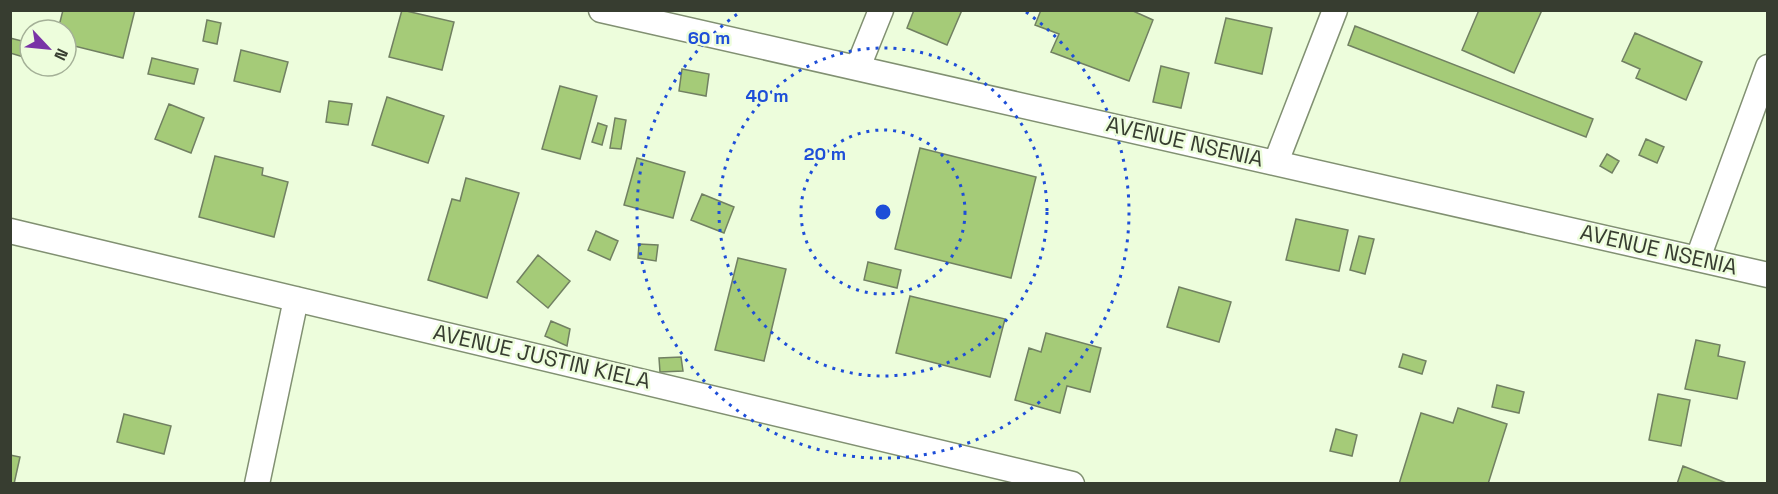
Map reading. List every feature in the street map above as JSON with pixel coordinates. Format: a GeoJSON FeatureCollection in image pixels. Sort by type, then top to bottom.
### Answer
{"type":"FeatureCollection","features":[{"type":"Feature","properties":{"kind":"street","name":"AVENUE NSENIA"},"geometry":{"type":"LineString","coordinates":[[601,10],[1767,275]]}},
{"type":"Feature","properties":{"kind":"street"},"geometry":{"type":"LineString","coordinates":[[858,67],[881,10]]}},
{"type":"Feature","properties":{"kind":"street"},"geometry":{"type":"LineString","coordinates":[[1276,162],[1335,10]]}},
{"type":"Feature","properties":{"kind":"street"},"geometry":{"type":"LineString","coordinates":[[1698,258],[1767,67]]}},
{"type":"Feature","properties":{"kind":"street","name":"AVENUE JUSTIN KIELA"},"geometry":{"type":"LineString","coordinates":[[10,231],[1072,483]]}},
{"type":"Feature","properties":{"kind":"street"},"geometry":{"type":"LineString","coordinates":[[257,483],[296,298]]}},
{"type":"Feature","properties":{"kind":"building"},"geometry":{"type":"Polygon","coordinates":[[[63,10],[135,10],[123,58],[78,47],[78,18],[61,18],[63,10]]]}},
{"type":"Feature","properties":{"kind":"building"},"geometry":{"type":"Polygon","coordinates":[[[402,10],[454,22],[442,70],[389,57],[402,10]]]}},
{"type":"Feature","properties":{"kind":"building"},"geometry":{"type":"Polygon","coordinates":[[[914,10],[962,10],[947,45],[907,28],[914,10]]]}},
{"type":"Feature","properties":{"kind":"building"},"geometry":{"type":"Polygon","coordinates":[[[1041,10],[1131,10],[1153,20],[1129,81],[1051,52],[1059,34],[1035,25],[1041,10]]]}},
{"type":"Feature","properties":{"kind":"building"},"geometry":{"type":"Polygon","coordinates":[[[1479,10],[1542,10],[1514,73],[1462,50],[1479,10]]]}},
{"type":"Feature","properties":{"kind":"building"},"geometry":{"type":"Polygon","coordinates":[[[1226,18],[1272,28],[1262,74],[1215,63],[1226,18]]]}},
{"type":"Feature","properties":{"kind":"building"},"geometry":{"type":"Polygon","coordinates":[[[207,20],[221,23],[217,44],[203,41],[207,20]]]}},
{"type":"Feature","properties":{"kind":"building"},"geometry":{"type":"Polygon","coordinates":[[[1355,26],[1593,119],[1586,137],[1348,45],[1355,26]]]}},
{"type":"Feature","properties":{"kind":"building"},"geometry":{"type":"Polygon","coordinates":[[[1635,33],[1702,62],[1686,100],[1636,78],[1640,69],[1622,61],[1635,33]]]}},
{"type":"Feature","properties":{"kind":"building"},"geometry":{"type":"Polygon","coordinates":[[[10,38],[18,40],[18,55],[10,53],[10,38]]]}},
{"type":"Feature","properties":{"kind":"building"},"geometry":{"type":"Polygon","coordinates":[[[241,50],[288,62],[280,92],[234,81],[241,50]]]}},
{"type":"Feature","properties":{"kind":"building"},"geometry":{"type":"Polygon","coordinates":[[[152,58],[198,69],[194,84],[148,74],[152,58]]]}},
{"type":"Feature","properties":{"kind":"building"},"geometry":{"type":"Polygon","coordinates":[[[1161,66],[1189,73],[1181,108],[1153,102],[1161,66]]]}},
{"type":"Feature","properties":{"kind":"building"},"geometry":{"type":"Polygon","coordinates":[[[682,69],[709,74],[706,96],[679,91],[682,69]]]}},
{"type":"Feature","properties":{"kind":"building"},"geometry":{"type":"Polygon","coordinates":[[[560,86],[597,96],[580,159],[542,149],[560,86]]]}},
{"type":"Feature","properties":{"kind":"building"},"geometry":{"type":"Polygon","coordinates":[[[387,97],[444,116],[428,163],[372,145],[387,97]]]}},
{"type":"Feature","properties":{"kind":"building"},"geometry":{"type":"Polygon","coordinates":[[[329,101],[352,104],[348,125],[326,122],[329,101]]]}},
{"type":"Feature","properties":{"kind":"building"},"geometry":{"type":"Polygon","coordinates":[[[169,104],[204,118],[191,153],[155,139],[169,104]]]}},
{"type":"Feature","properties":{"kind":"building"},"geometry":{"type":"Polygon","coordinates":[[[615,118],[626,120],[621,149],[610,148],[615,118]]]}},
{"type":"Feature","properties":{"kind":"building"},"geometry":{"type":"Polygon","coordinates":[[[598,123],[607,126],[602,145],[592,142],[598,123]]]}},
{"type":"Feature","properties":{"kind":"building"},"geometry":{"type":"Polygon","coordinates":[[[1646,139],[1664,147],[1657,163],[1639,155],[1646,139]]]}},
{"type":"Feature","properties":{"kind":"building"},"geometry":{"type":"Polygon","coordinates":[[[920,148],[1036,177],[1011,278],[895,249],[920,148]]]}},
{"type":"Feature","properties":{"kind":"building"},"geometry":{"type":"Polygon","coordinates":[[[1607,154],[1619,161],[1612,173],[1600,166],[1607,154]]]}},
{"type":"Feature","properties":{"kind":"building"},"geometry":{"type":"Polygon","coordinates":[[[215,156],[263,168],[262,175],[288,182],[274,237],[199,217],[215,156]]]}},
{"type":"Feature","properties":{"kind":"building"},"geometry":{"type":"Polygon","coordinates":[[[637,158],[685,172],[673,218],[624,205],[637,158]]]}},
{"type":"Feature","properties":{"kind":"building"},"geometry":{"type":"Polygon","coordinates":[[[466,178],[519,193],[487,298],[428,280],[452,199],[460,201],[466,178]]]}},
{"type":"Feature","properties":{"kind":"building"},"geometry":{"type":"Polygon","coordinates":[[[702,194],[734,207],[724,233],[691,220],[702,194]]]}},
{"type":"Feature","properties":{"kind":"building"},"geometry":{"type":"Polygon","coordinates":[[[1296,219],[1348,230],[1339,271],[1286,260],[1296,219]]]}},
{"type":"Feature","properties":{"kind":"building"},"geometry":{"type":"Polygon","coordinates":[[[596,231],[618,241],[610,260],[588,250],[596,231]]]}},
{"type":"Feature","properties":{"kind":"building"},"geometry":{"type":"Polygon","coordinates":[[[1359,236],[1374,239],[1365,274],[1350,270],[1359,236]]]}},
{"type":"Feature","properties":{"kind":"building"},"geometry":{"type":"Polygon","coordinates":[[[639,244],[658,245],[656,261],[638,258],[639,244]]]}},
{"type":"Feature","properties":{"kind":"building"},"geometry":{"type":"Polygon","coordinates":[[[538,255],[570,281],[548,308],[517,282],[538,255]]]}},
{"type":"Feature","properties":{"kind":"building"},"geometry":{"type":"Polygon","coordinates":[[[738,258],[786,269],[764,361],[715,350],[738,258]]]}},
{"type":"Feature","properties":{"kind":"building"},"geometry":{"type":"Polygon","coordinates":[[[868,262],[901,270],[897,288],[864,280],[868,262]]]}},
{"type":"Feature","properties":{"kind":"building"},"geometry":{"type":"Polygon","coordinates":[[[1179,287],[1231,302],[1219,342],[1167,327],[1179,287]]]}},
{"type":"Feature","properties":{"kind":"building"},"geometry":{"type":"Polygon","coordinates":[[[910,296],[1005,319],[990,377],[896,353],[910,296]]]}},
{"type":"Feature","properties":{"kind":"building"},"geometry":{"type":"Polygon","coordinates":[[[551,321],[570,329],[567,346],[545,336],[551,321]]]}},
{"type":"Feature","properties":{"kind":"building"},"geometry":{"type":"Polygon","coordinates":[[[1046,333],[1101,348],[1090,392],[1067,386],[1060,413],[1015,400],[1029,348],[1041,352],[1046,333]]]}},
{"type":"Feature","properties":{"kind":"building"},"geometry":{"type":"Polygon","coordinates":[[[1696,340],[1720,345],[1718,356],[1745,362],[1737,399],[1685,389],[1696,340]]]}},
{"type":"Feature","properties":{"kind":"building"},"geometry":{"type":"Polygon","coordinates":[[[1403,354],[1426,361],[1422,374],[1399,367],[1403,354]]]}},
{"type":"Feature","properties":{"kind":"building"},"geometry":{"type":"Polygon","coordinates":[[[681,357],[683,371],[660,372],[659,358],[681,357]]]}},
{"type":"Feature","properties":{"kind":"building"},"geometry":{"type":"Polygon","coordinates":[[[1497,385],[1524,392],[1519,413],[1492,407],[1497,385]]]}},
{"type":"Feature","properties":{"kind":"building"},"geometry":{"type":"Polygon","coordinates":[[[1658,394],[1690,400],[1681,446],[1649,440],[1658,394]]]}},
{"type":"Feature","properties":{"kind":"building"},"geometry":{"type":"Polygon","coordinates":[[[1458,408],[1507,424],[1488,484],[1399,484],[1421,413],[1453,423],[1458,408]]]}},
{"type":"Feature","properties":{"kind":"building"},"geometry":{"type":"Polygon","coordinates":[[[124,414],[171,426],[164,454],[117,442],[124,414]]]}},
{"type":"Feature","properties":{"kind":"building"},"geometry":{"type":"Polygon","coordinates":[[[1336,429],[1357,435],[1352,456],[1330,451],[1336,429]]]}},
{"type":"Feature","properties":{"kind":"building"},"geometry":{"type":"Polygon","coordinates":[[[10,455],[20,457],[14,484],[10,484],[10,455]]]}},
{"type":"Feature","properties":{"kind":"building"},"geometry":{"type":"Polygon","coordinates":[[[1683,466],[1729,484],[1677,484],[1683,466]]]}}]}
